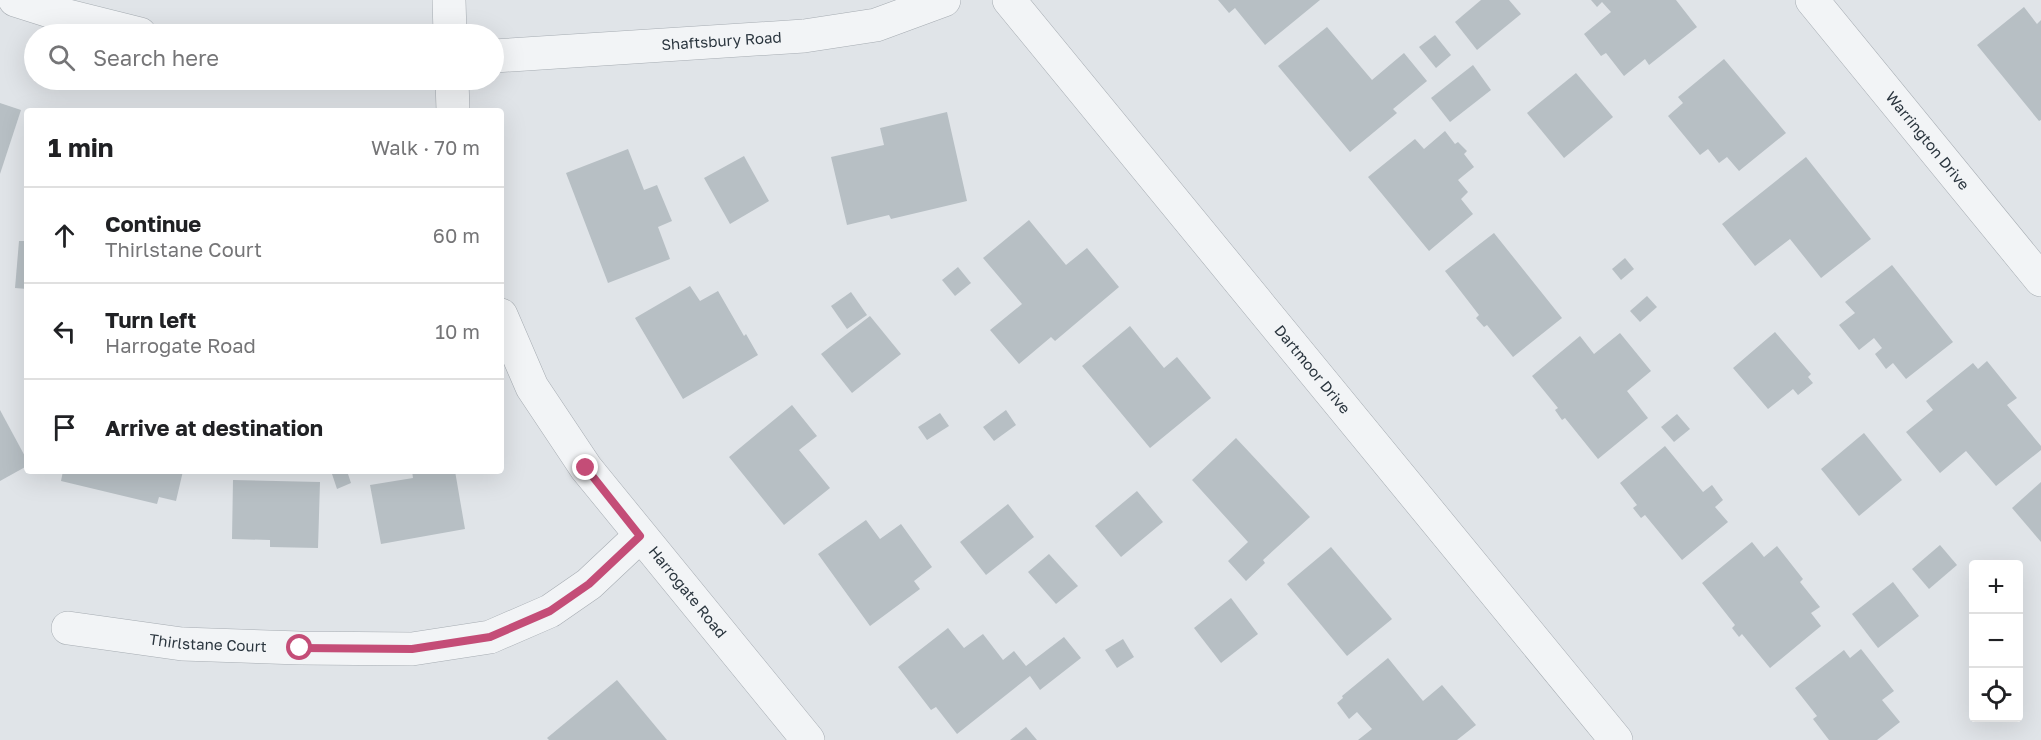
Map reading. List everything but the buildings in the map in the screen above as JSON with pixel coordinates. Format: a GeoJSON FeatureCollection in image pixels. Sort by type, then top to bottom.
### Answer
{"type":"FeatureCollection","features":[{"type":"Feature","properties":{"kind":"street"},"geometry":{"type":"LineString","coordinates":[[15,0],[100,24]]}},
{"type":"Feature","properties":{"kind":"street"},"geometry":{"type":"LineString","coordinates":[[449,0],[450,24]]}},
{"type":"Feature","properties":{"kind":"street","name":"Shaftsbury Road"},"geometry":{"type":"LineString","coordinates":[[504,55],[804,36],[876,25],[944,0]]}},
{"type":"Feature","properties":{"kind":"street","name":"Dartmoor Drive"},"geometry":{"type":"LineString","coordinates":[[1009,0],[1616,740]]}},
{"type":"Feature","properties":{"kind":"street","name":"Warrington Drive"},"geometry":{"type":"LineString","coordinates":[[1812,0],[2041,280]]}},
{"type":"Feature","properties":{"kind":"street"},"geometry":{"type":"LineString","coordinates":[[452,90],[453,108]]}},
{"type":"Feature","properties":{"kind":"street","name":"Harrogate Road"},"geometry":{"type":"LineString","coordinates":[[504,322],[532,387],[586,468],[808,740]]}},
{"type":"Feature","properties":{"kind":"street","name":"Thirlstane Court"},"geometry":{"type":"LineString","coordinates":[[68,628],[182,644],[300,648],[412,649],[490,637],[550,611],[589,584],[640,536]]}},
{"type":"Feature","properties":{"kind":"route"},"geometry":{"type":"LineString","coordinates":[[300,648],[412,649],[490,637],[550,611],[589,584],[640,536],[586,468]]}}]}
